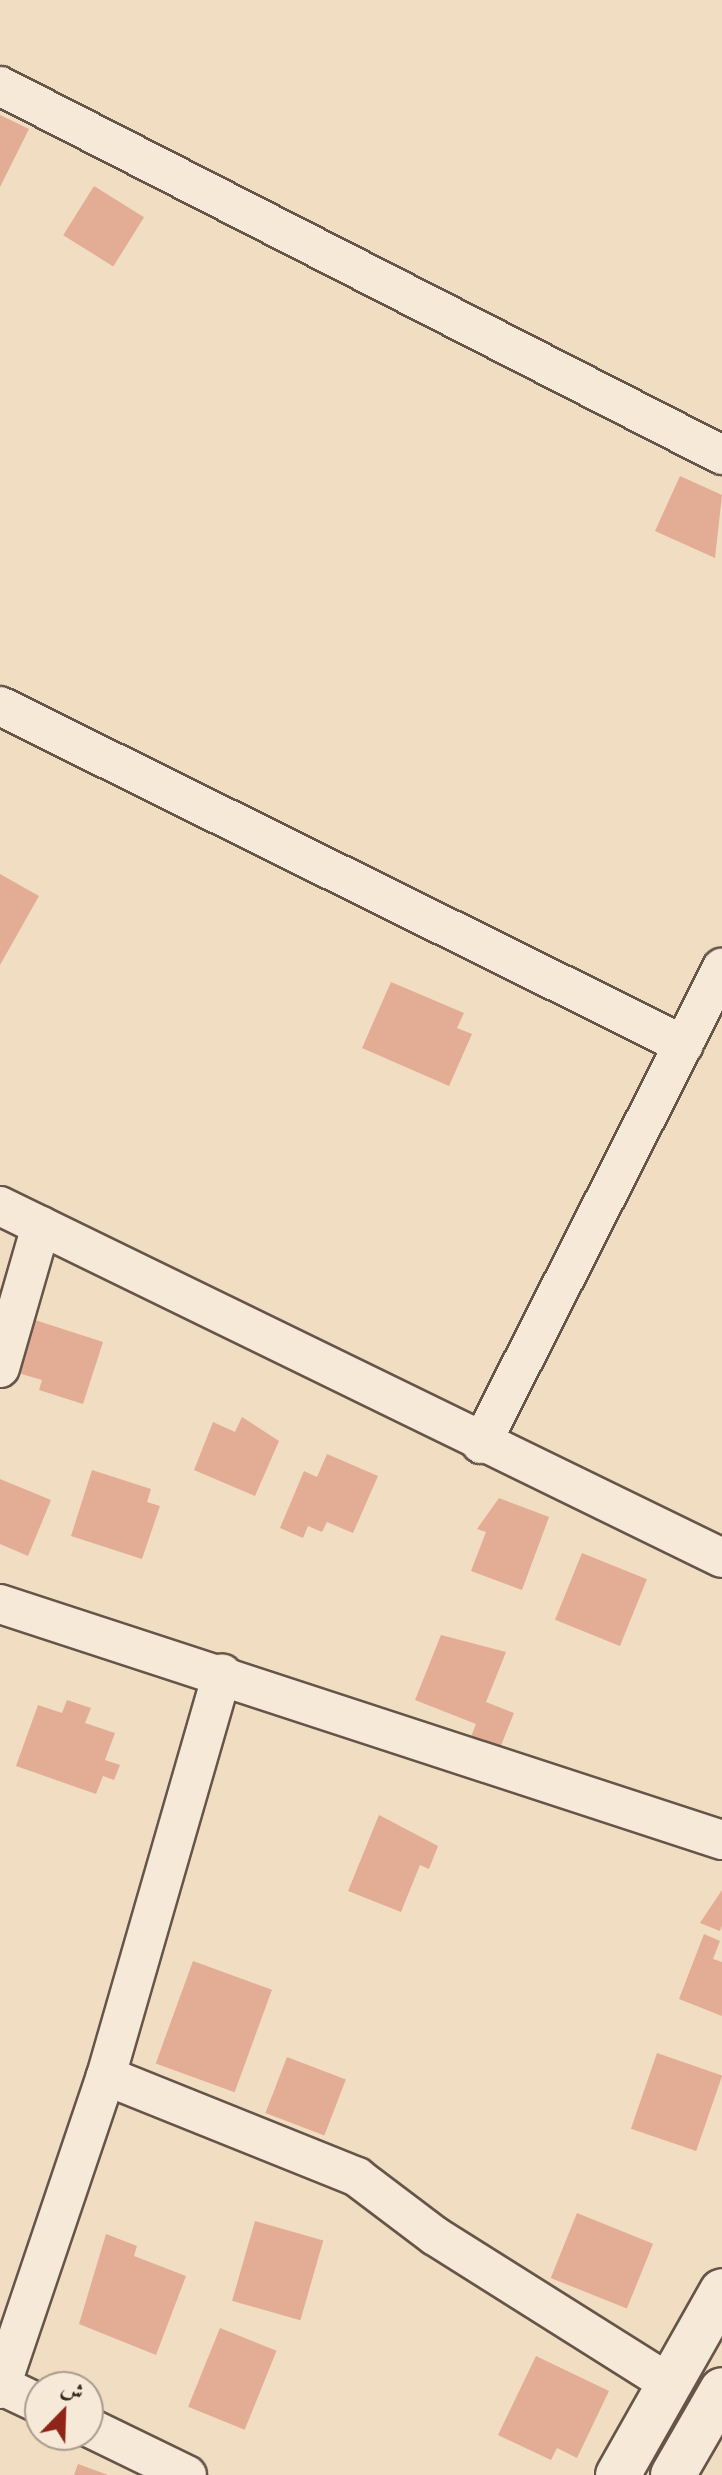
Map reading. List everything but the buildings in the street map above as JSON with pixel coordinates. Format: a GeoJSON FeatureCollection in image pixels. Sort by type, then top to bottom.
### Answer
{"type":"FeatureCollection","features":[{"type":"Feature","properties":{"kind":"main road"},"geometry":{"type":"LineString","coordinates":[[618,2475],[722,2291]]}},
{"type":"Feature","properties":{"kind":"main road"},"geometry":{"type":"LineString","coordinates":[[673,2475],[722,2390]]}},
{"type":"Feature","properties":{"kind":"street"},"geometry":{"type":"LineString","coordinates":[[0,86],[722,455]]}},
{"type":"Feature","properties":{"kind":"street"},"geometry":{"type":"LineString","coordinates":[[0,706],[684,1045]]}},
{"type":"Feature","properties":{"kind":"street"},"geometry":{"type":"LineString","coordinates":[[481,1444],[722,968]]}},
{"type":"Feature","properties":{"kind":"street"},"geometry":{"type":"LineString","coordinates":[[0,1206],[481,1444],[722,1558]]}},
{"type":"Feature","properties":{"kind":"street"},"geometry":{"type":"LineString","coordinates":[[0,1368],[41,1226]]}},
{"type":"Feature","properties":{"kind":"street"},"geometry":{"type":"LineString","coordinates":[[0,1604],[222,1673],[722,1840]]}},
{"type":"Feature","properties":{"kind":"street"},"geometry":{"type":"LineString","coordinates":[[24,2397],[0,2387],[106,2076],[222,1673]]}},
{"type":"Feature","properties":{"kind":"street"},"geometry":{"type":"LineString","coordinates":[[106,2076],[357,2177],[435,2236],[670,2384]]}},
{"type":"Feature","properties":{"kind":"street"},"geometry":{"type":"LineString","coordinates":[[104,2435],[187,2475]]}}]}
